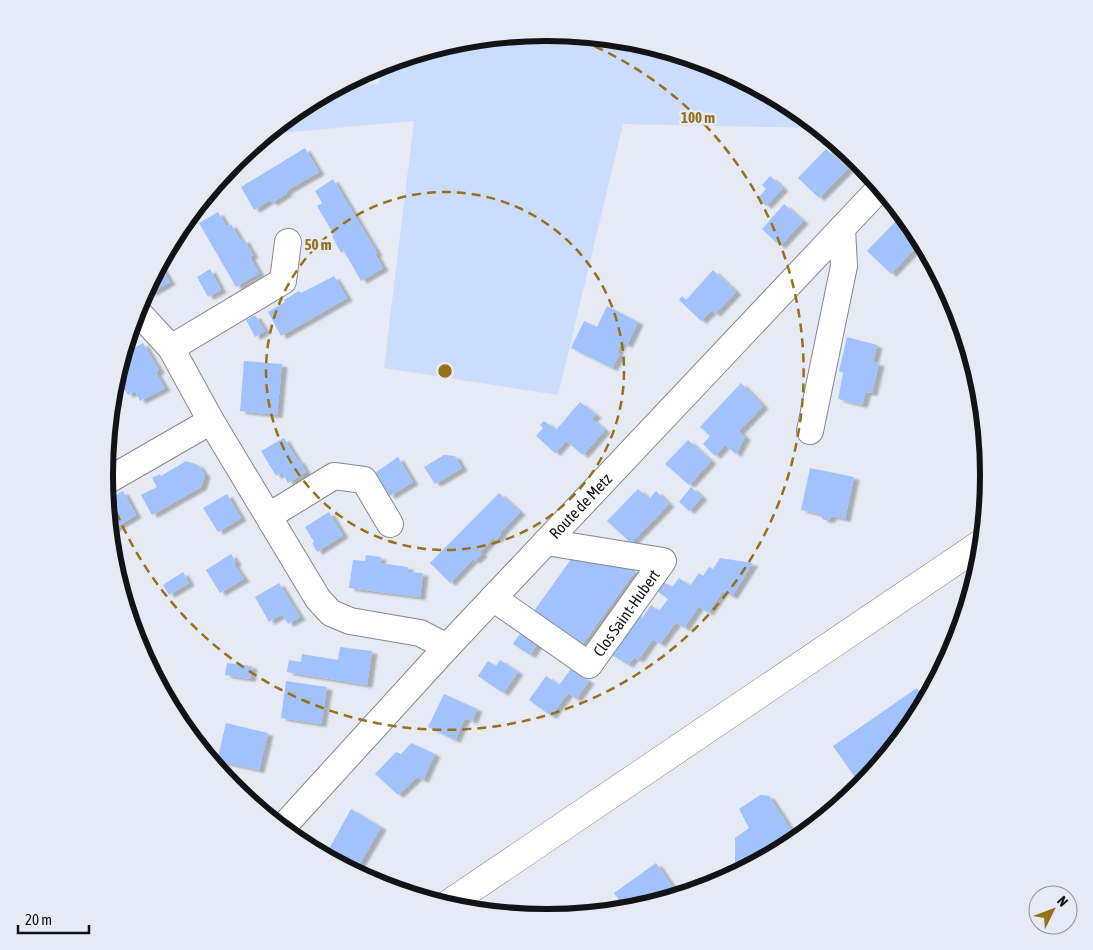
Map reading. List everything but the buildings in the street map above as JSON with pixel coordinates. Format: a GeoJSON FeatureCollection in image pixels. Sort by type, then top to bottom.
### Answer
{"type":"FeatureCollection","features":[{"type":"Feature","properties":{"kind":"main road"},"geometry":{"type":"LineString","coordinates":[[456,899],[974,548]]}},
{"type":"Feature","properties":{"kind":"street","name":"Route de Metz"},"geometry":{"type":"LineString","coordinates":[[287,823],[447,647],[876,192]]}},
{"type":"Feature","properties":{"kind":"street"},"geometry":{"type":"LineString","coordinates":[[810,431],[844,266],[842,228]]}},
{"type":"Feature","properties":{"kind":"street"},"geometry":{"type":"LineString","coordinates":[[171,348],[283,282],[288,242]]}},
{"type":"Feature","properties":{"kind":"street"},"geometry":{"type":"LineString","coordinates":[[143,317],[171,348],[211,421],[318,599],[331,614],[350,621],[420,633],[447,647]]}},
{"type":"Feature","properties":{"kind":"street"},"geometry":{"type":"LineString","coordinates":[[113,477],[211,421]]}},
{"type":"Feature","properties":{"kind":"street"},"geometry":{"type":"LineString","coordinates":[[269,516],[334,476],[364,480],[390,524]]}},
{"type":"Feature","properties":{"kind":"street","name":"Clos Saint-Hubert"},"geometry":{"type":"LineString","coordinates":[[494,598],[589,665],[663,561],[546,542]]}},
{"type":"Feature","properties":{"kind":"shaded area"},"geometry":{"type":"Polygon","coordinates":[[[518,42],[575,42],[631,50],[686,64],[712,74],[763,99],[806,128],[623,124],[558,395],[384,368],[414,121],[280,133],[330,99],[355,86],[360,83],[378,84],[382,74],[434,56],[462,50],[518,42]]]}}]}
